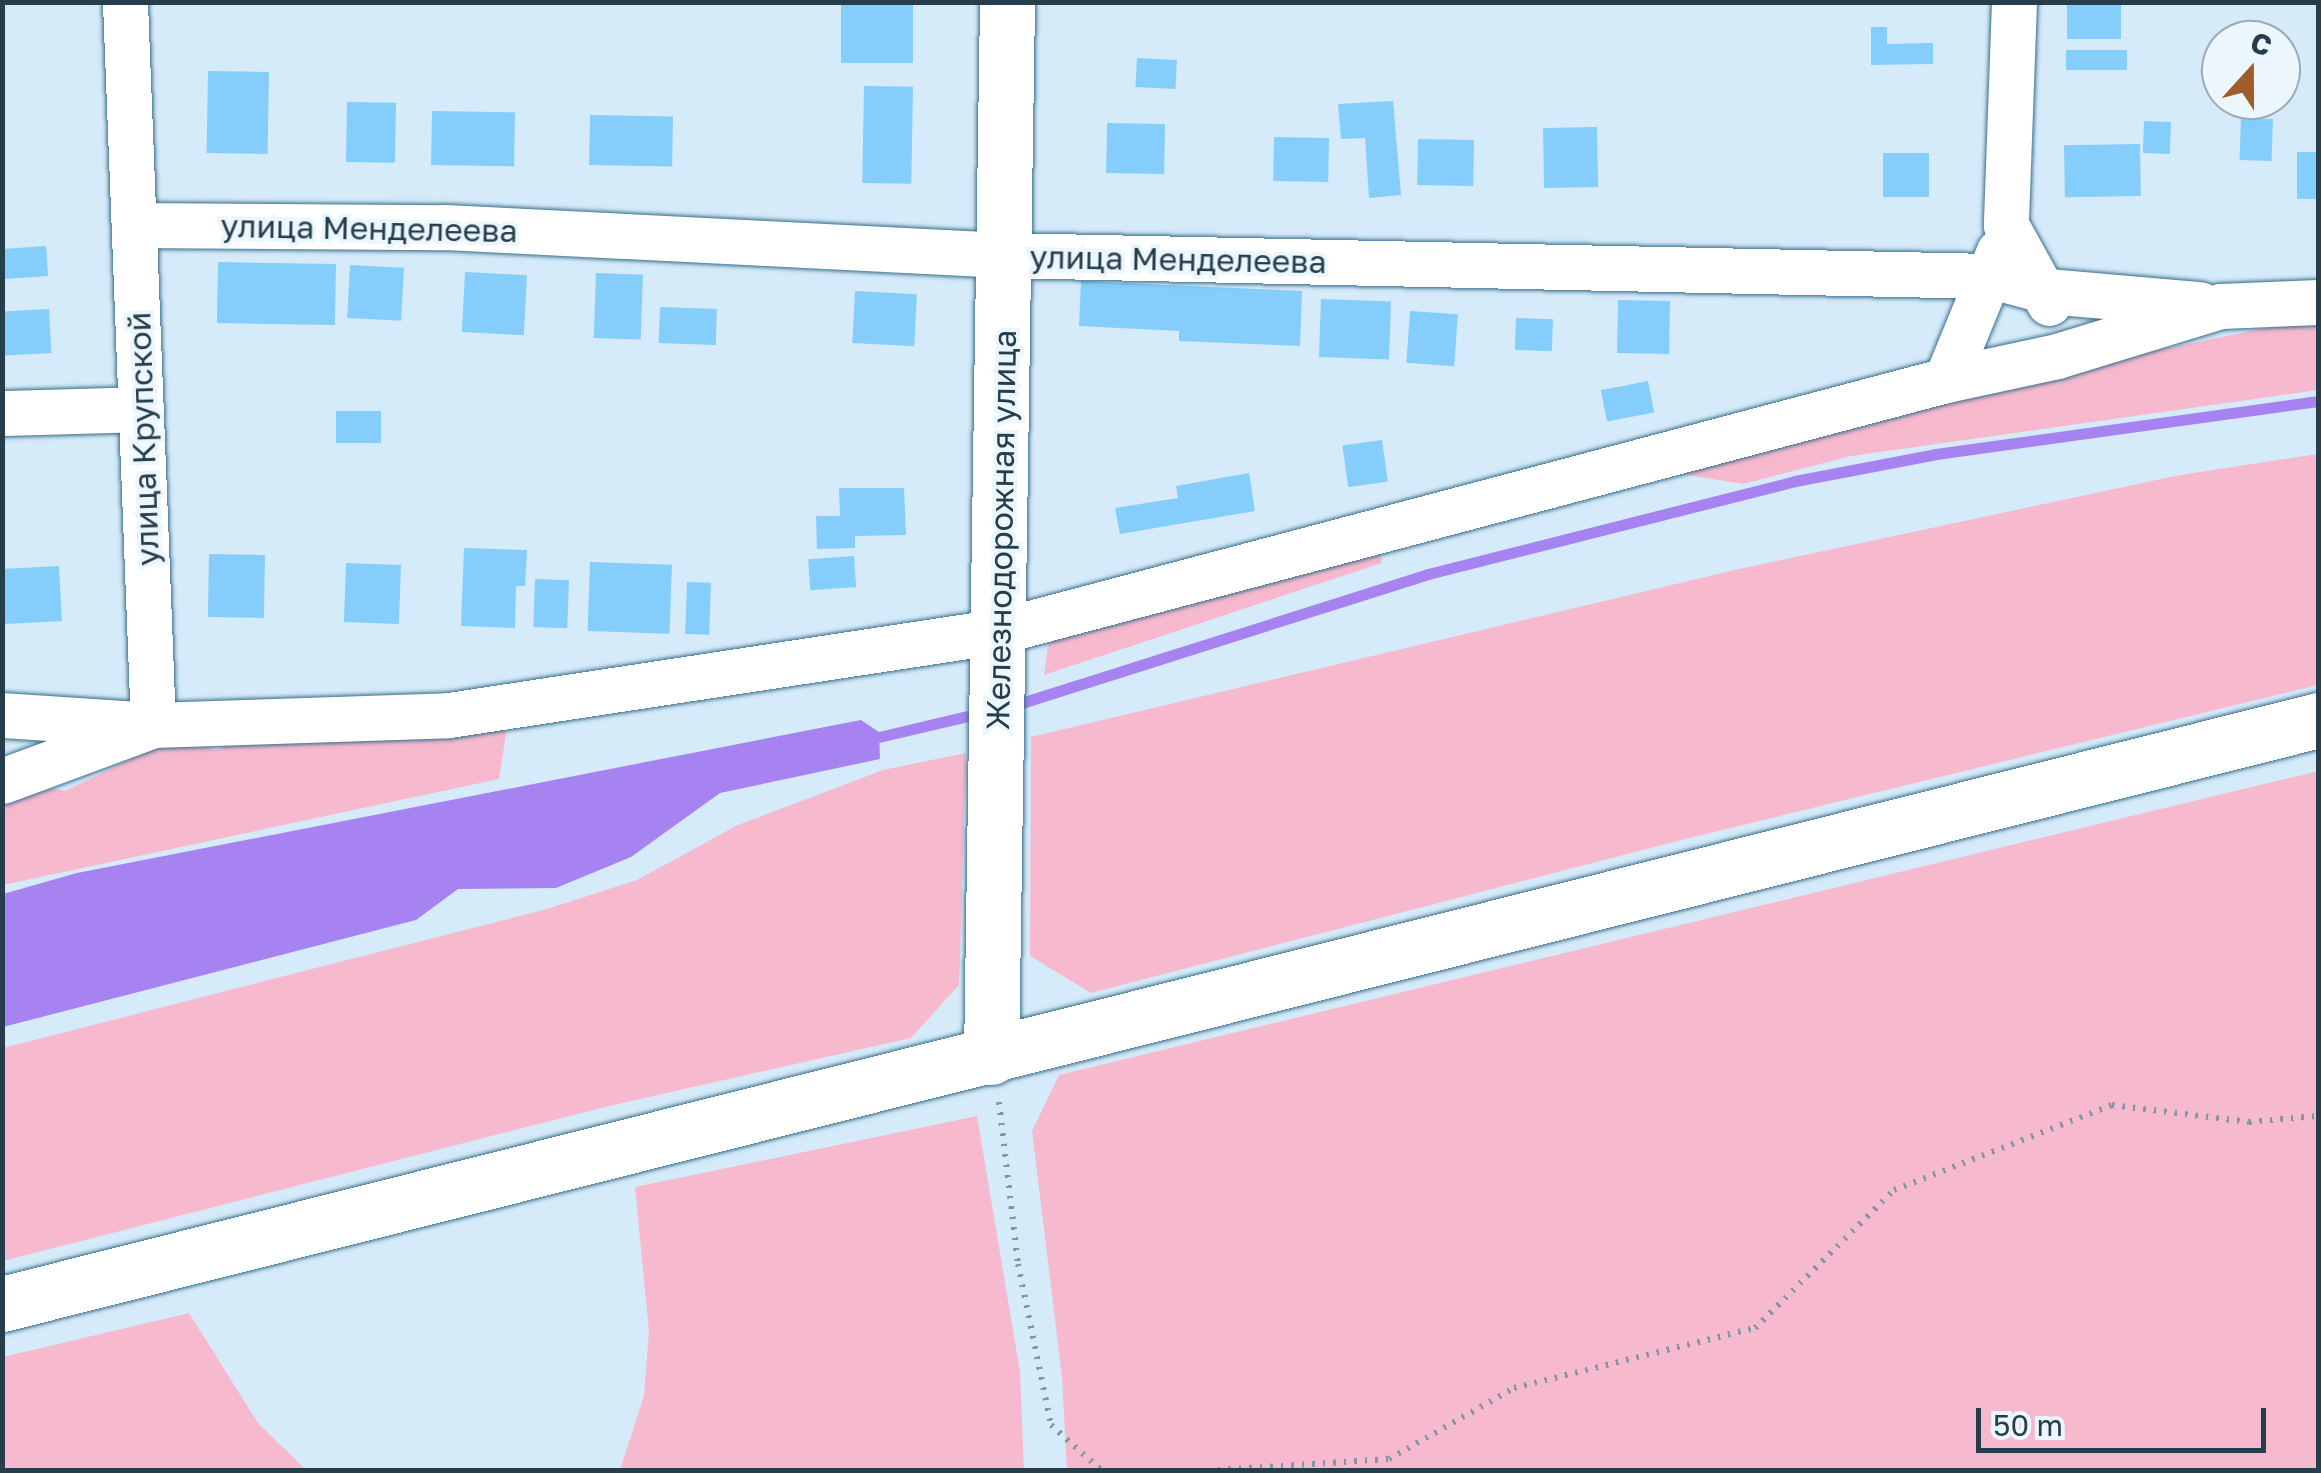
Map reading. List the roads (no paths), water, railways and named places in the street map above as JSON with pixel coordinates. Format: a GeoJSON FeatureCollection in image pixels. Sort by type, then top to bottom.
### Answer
{"type":"FeatureCollection","features":[{"type":"Feature","properties":{"kind":"main road","name":"Железнодорожная улица"},"geometry":{"type":"LineString","coordinates":[[991,1057],[1007,2]]}},
{"type":"Feature","properties":{"kind":"main road"},"geometry":{"type":"LineString","coordinates":[[2,1304],[2318,720]]}},
{"type":"Feature","properties":{"kind":"street","name":"улица Крупской"},"geometry":{"type":"LineString","coordinates":[[125,2],[153,725]]}},
{"type":"Feature","properties":{"kind":"street"},"geometry":{"type":"LineString","coordinates":[[1946,380],[1992,276],[2006,225],[2014,2]]}},
{"type":"Feature","properties":{"kind":"street","name":"улица Менделеева"},"geometry":{"type":"LineString","coordinates":[[134,225],[445,227],[1004,255],[1992,276],[2047,291],[2220,306]]}},
{"type":"Feature","properties":{"kind":"street"},"geometry":{"type":"LineString","coordinates":[[2006,225],[2047,291],[2057,356]]}},
{"type":"Feature","properties":{"kind":"street"},"geometry":{"type":"LineString","coordinates":[[2,715],[153,725],[449,716],[1000,631],[1946,380],[2057,356],[2220,306],[2318,302]]}},
{"type":"Feature","properties":{"kind":"street"},"geometry":{"type":"LineString","coordinates":[[2,413],[141,409]]}},
{"type":"Feature","properties":{"kind":"street"},"geometry":{"type":"LineString","coordinates":[[2,781],[153,725]]}},
{"type":"Feature","properties":{"kind":"waterway"},"geometry":{"type":"LineString","coordinates":[[1012,706],[1428,574],[1795,481],[1936,454],[2318,401]]}},
{"type":"Feature","properties":{"kind":"waterway"},"geometry":{"type":"LineString","coordinates":[[866,740],[980,713]]}}]}
